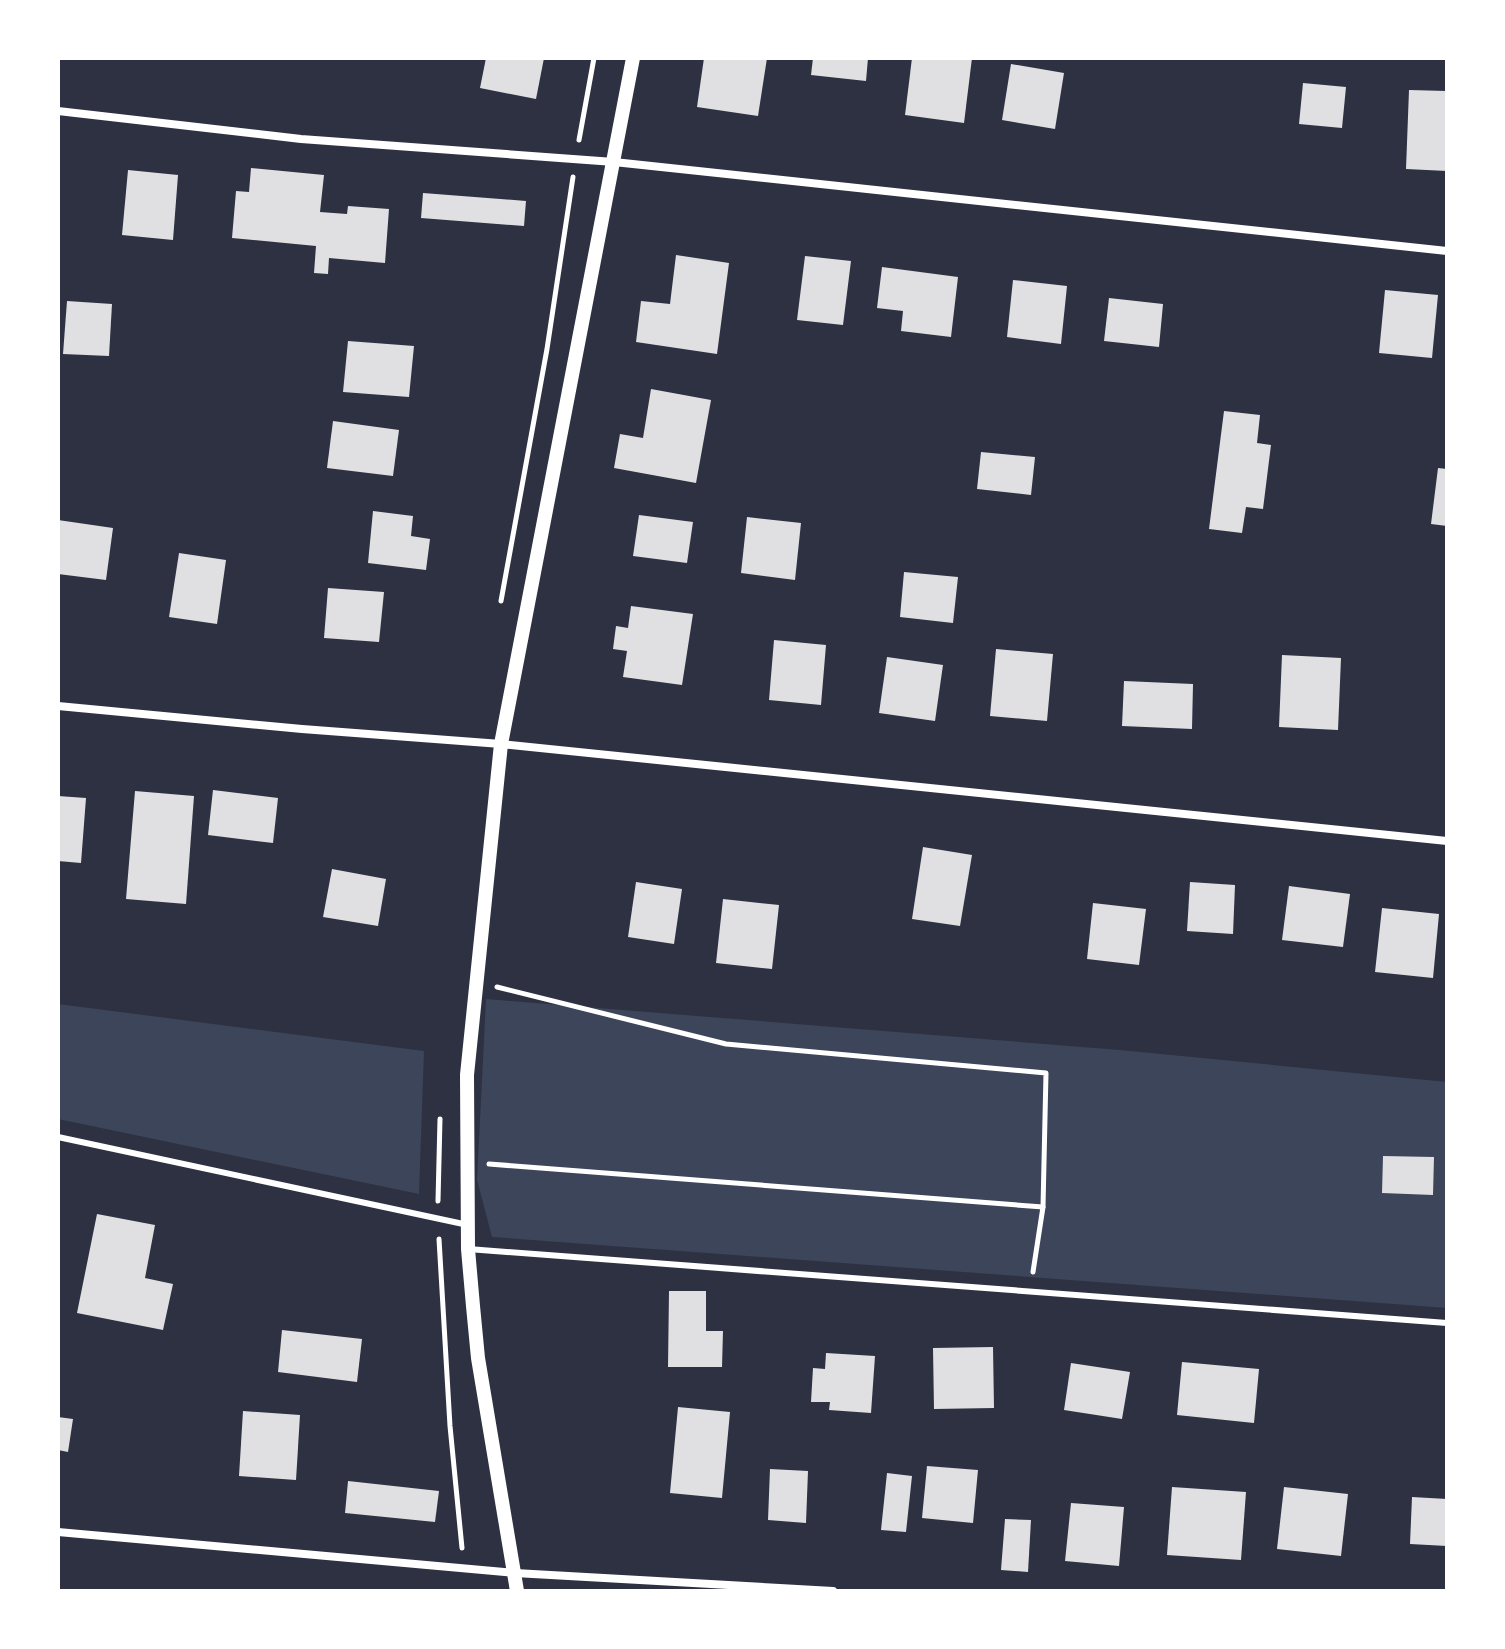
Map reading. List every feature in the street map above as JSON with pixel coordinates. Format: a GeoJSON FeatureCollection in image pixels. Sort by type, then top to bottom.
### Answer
{"type":"FeatureCollection","features":[{"type":"Feature","properties":{"kind":"street"},"geometry":{"type":"LineString","coordinates":[[517,1591],[478,1358],[468,1249],[467,1075],[501,744],[633,58]]}},
{"type":"Feature","properties":{"kind":"street"},"geometry":{"type":"LineString","coordinates":[[58,111],[301,139],[614,162],[1447,251]]}},
{"type":"Feature","properties":{"kind":"street"},"geometry":{"type":"LineString","coordinates":[[58,706],[501,744],[1447,841]]}},
{"type":"Feature","properties":{"kind":"street"},"geometry":{"type":"LineString","coordinates":[[58,1532],[515,1573],[833,1591]]}},
{"type":"Feature","properties":{"kind":"lane"},"geometry":{"type":"LineString","coordinates":[[58,1137],[468,1225]]}},
{"type":"Feature","properties":{"kind":"lane"},"geometry":{"type":"LineString","coordinates":[[468,1249],[1447,1323]]}},
{"type":"Feature","properties":{"kind":"path"},"geometry":{"type":"LineString","coordinates":[[476,982],[726,1044],[1046,1073],[1043,1207],[1030,1291]]}},
{"type":"Feature","properties":{"kind":"path"},"geometry":{"type":"LineString","coordinates":[[468,1162],[1043,1207]]}},
{"type":"Feature","properties":{"kind":"shaded area"},"geometry":{"type":"Polygon","coordinates":[[[486,999],[1120,1050],[1447,1082],[1447,1308],[492,1237],[477,1180],[486,999]]]}},
{"type":"Feature","properties":{"kind":"shaded area"},"geometry":{"type":"Polygon","coordinates":[[[58,1004],[424,1051],[419,1194],[58,1119],[58,1004]]]}},
{"type":"Feature","properties":{"kind":"building"},"geometry":{"type":"Polygon","coordinates":[[[486,58],[544,58],[536,99],[480,88],[486,58]]]}},
{"type":"Feature","properties":{"kind":"building"},"geometry":{"type":"Polygon","coordinates":[[[704,58],[767,58],[758,116],[697,107],[704,58]]]}},
{"type":"Feature","properties":{"kind":"building"},"geometry":{"type":"Polygon","coordinates":[[[813,58],[868,58],[866,81],[811,75],[813,58]]]}},
{"type":"Feature","properties":{"kind":"building"},"geometry":{"type":"Polygon","coordinates":[[[912,58],[972,58],[964,123],[905,115],[912,58]]]}},
{"type":"Feature","properties":{"kind":"building"},"geometry":{"type":"Polygon","coordinates":[[[1011,64],[1064,73],[1055,129],[1002,120],[1011,64]]]}},
{"type":"Feature","properties":{"kind":"building"},"geometry":{"type":"Polygon","coordinates":[[[1303,83],[1346,87],[1342,128],[1299,124],[1303,83]]]}},
{"type":"Feature","properties":{"kind":"building"},"geometry":{"type":"Polygon","coordinates":[[[1409,90],[1447,91],[1447,171],[1406,169],[1409,90]]]}},
{"type":"Feature","properties":{"kind":"building"},"geometry":{"type":"Polygon","coordinates":[[[251,168],[324,175],[320,212],[347,214],[348,206],[389,209],[385,263],[329,258],[328,274],[314,273],[316,246],[232,238],[236,191],[249,192],[251,168]]]}},
{"type":"Feature","properties":{"kind":"building"},"geometry":{"type":"Polygon","coordinates":[[[128,170],[178,175],[173,240],[122,235],[128,170]]]}},
{"type":"Feature","properties":{"kind":"building"},"geometry":{"type":"Polygon","coordinates":[[[423,193],[526,201],[524,226],[421,218],[423,193]]]}},
{"type":"Feature","properties":{"kind":"building"},"geometry":{"type":"Polygon","coordinates":[[[676,255],[729,263],[717,354],[636,342],[641,301],[670,304],[676,255]]]}},
{"type":"Feature","properties":{"kind":"building"},"geometry":{"type":"Polygon","coordinates":[[[805,256],[851,261],[843,325],[797,320],[805,256]]]}},
{"type":"Feature","properties":{"kind":"building"},"geometry":{"type":"Polygon","coordinates":[[[882,267],[958,277],[951,337],[901,331],[903,311],[877,308],[882,267]]]}},
{"type":"Feature","properties":{"kind":"building"},"geometry":{"type":"Polygon","coordinates":[[[1013,280],[1067,286],[1061,344],[1007,337],[1013,280]]]}},
{"type":"Feature","properties":{"kind":"building"},"geometry":{"type":"Polygon","coordinates":[[[1385,290],[1438,295],[1432,358],[1379,353],[1385,290]]]}},
{"type":"Feature","properties":{"kind":"building"},"geometry":{"type":"Polygon","coordinates":[[[1109,298],[1163,304],[1159,347],[1104,341],[1109,298]]]}},
{"type":"Feature","properties":{"kind":"building"},"geometry":{"type":"Polygon","coordinates":[[[67,301],[112,304],[109,356],[63,354],[67,301]]]}},
{"type":"Feature","properties":{"kind":"building"},"geometry":{"type":"Polygon","coordinates":[[[348,341],[414,346],[409,397],[343,392],[348,341]]]}},
{"type":"Feature","properties":{"kind":"building"},"geometry":{"type":"Polygon","coordinates":[[[651,389],[711,400],[696,483],[614,468],[620,434],[643,438],[651,389]]]}},
{"type":"Feature","properties":{"kind":"building"},"geometry":{"type":"Polygon","coordinates":[[[1224,411],[1260,415],[1257,443],[1271,445],[1263,509],[1246,507],[1242,533],[1209,529],[1224,411]]]}},
{"type":"Feature","properties":{"kind":"building"},"geometry":{"type":"Polygon","coordinates":[[[333,421],[399,430],[393,476],[327,468],[333,421]]]}},
{"type":"Feature","properties":{"kind":"building"},"geometry":{"type":"Polygon","coordinates":[[[981,452],[1035,457],[1031,495],[977,489],[981,452]]]}},
{"type":"Feature","properties":{"kind":"building"},"geometry":{"type":"Polygon","coordinates":[[[1438,468],[1447,469],[1447,526],[1431,524],[1438,468]]]}},
{"type":"Feature","properties":{"kind":"building"},"geometry":{"type":"Polygon","coordinates":[[[373,511],[413,516],[411,536],[430,539],[426,570],[368,563],[373,511]]]}},
{"type":"Feature","properties":{"kind":"building"},"geometry":{"type":"Polygon","coordinates":[[[639,515],[693,522],[687,563],[633,556],[639,515]]]}},
{"type":"Feature","properties":{"kind":"building"},"geometry":{"type":"Polygon","coordinates":[[[747,517],[801,523],[795,580],[741,573],[747,517]]]}},
{"type":"Feature","properties":{"kind":"building"},"geometry":{"type":"Polygon","coordinates":[[[58,520],[113,528],[106,580],[58,574],[58,520]]]}},
{"type":"Feature","properties":{"kind":"building"},"geometry":{"type":"Polygon","coordinates":[[[179,553],[226,560],[217,624],[169,617],[179,553]]]}},
{"type":"Feature","properties":{"kind":"building"},"geometry":{"type":"Polygon","coordinates":[[[904,572],[958,577],[953,623],[900,617],[904,572]]]}},
{"type":"Feature","properties":{"kind":"building"},"geometry":{"type":"Polygon","coordinates":[[[328,588],[384,592],[379,642],[324,638],[328,588]]]}},
{"type":"Feature","properties":{"kind":"building"},"geometry":{"type":"Polygon","coordinates":[[[631,606],[693,614],[682,685],[623,677],[627,651],[613,649],[616,626],[628,628],[631,606]]]}},
{"type":"Feature","properties":{"kind":"building"},"geometry":{"type":"Polygon","coordinates":[[[774,640],[826,645],[821,705],[769,700],[774,640]]]}},
{"type":"Feature","properties":{"kind":"building"},"geometry":{"type":"Polygon","coordinates":[[[996,649],[1053,654],[1047,721],[990,716],[996,649]]]}},
{"type":"Feature","properties":{"kind":"building"},"geometry":{"type":"Polygon","coordinates":[[[1282,655],[1341,658],[1338,730],[1279,727],[1282,655]]]}},
{"type":"Feature","properties":{"kind":"building"},"geometry":{"type":"Polygon","coordinates":[[[887,657],[943,665],[935,721],[879,713],[887,657]]]}},
{"type":"Feature","properties":{"kind":"building"},"geometry":{"type":"Polygon","coordinates":[[[1124,681],[1193,684],[1192,729],[1122,726],[1124,681]]]}},
{"type":"Feature","properties":{"kind":"building"},"geometry":{"type":"Polygon","coordinates":[[[213,790],[278,798],[273,843],[208,835],[213,790]]]}},
{"type":"Feature","properties":{"kind":"building"},"geometry":{"type":"Polygon","coordinates":[[[135,791],[194,796],[186,904],[126,899],[135,791]]]}},
{"type":"Feature","properties":{"kind":"building"},"geometry":{"type":"Polygon","coordinates":[[[58,796],[86,798],[81,863],[58,861],[58,796]]]}},
{"type":"Feature","properties":{"kind":"building"},"geometry":{"type":"Polygon","coordinates":[[[923,847],[972,855],[960,926],[912,919],[923,847]]]}},
{"type":"Feature","properties":{"kind":"building"},"geometry":{"type":"Polygon","coordinates":[[[332,869],[386,879],[378,926],[323,917],[332,869]]]}},
{"type":"Feature","properties":{"kind":"building"},"geometry":{"type":"Polygon","coordinates":[[[636,882],[682,889],[674,944],[628,937],[636,882]]]}},
{"type":"Feature","properties":{"kind":"building"},"geometry":{"type":"Polygon","coordinates":[[[1190,882],[1235,885],[1233,934],[1187,931],[1190,882]]]}},
{"type":"Feature","properties":{"kind":"building"},"geometry":{"type":"Polygon","coordinates":[[[1289,886],[1350,894],[1343,947],[1282,940],[1289,886]]]}},
{"type":"Feature","properties":{"kind":"building"},"geometry":{"type":"Polygon","coordinates":[[[723,899],[779,905],[772,969],[716,963],[723,899]]]}},
{"type":"Feature","properties":{"kind":"building"},"geometry":{"type":"Polygon","coordinates":[[[1093,903],[1146,909],[1139,965],[1087,959],[1093,903]]]}},
{"type":"Feature","properties":{"kind":"building"},"geometry":{"type":"Polygon","coordinates":[[[1382,908],[1439,914],[1433,978],[1375,972],[1382,908]]]}},
{"type":"Feature","properties":{"kind":"building"},"geometry":{"type":"Polygon","coordinates":[[[1383,1156],[1434,1157],[1433,1195],[1382,1193],[1383,1156]]]}},
{"type":"Feature","properties":{"kind":"building"},"geometry":{"type":"Polygon","coordinates":[[[97,1214],[155,1225],[145,1278],[173,1284],[163,1330],[77,1313],[97,1214]]]}},
{"type":"Feature","properties":{"kind":"building"},"geometry":{"type":"Polygon","coordinates":[[[669,1291],[706,1291],[706,1331],[723,1331],[722,1367],[668,1367],[669,1291]]]}},
{"type":"Feature","properties":{"kind":"building"},"geometry":{"type":"Polygon","coordinates":[[[282,1330],[362,1339],[357,1382],[278,1372],[282,1330]]]}},
{"type":"Feature","properties":{"kind":"building"},"geometry":{"type":"Polygon","coordinates":[[[993,1347],[994,1408],[934,1409],[933,1348],[993,1347]]]}},
{"type":"Feature","properties":{"kind":"building"},"geometry":{"type":"Polygon","coordinates":[[[826,1353],[875,1356],[871,1413],[829,1410],[830,1402],[811,1402],[813,1368],[825,1369],[826,1353]]]}},
{"type":"Feature","properties":{"kind":"building"},"geometry":{"type":"Polygon","coordinates":[[[1182,1362],[1259,1369],[1254,1423],[1177,1415],[1182,1362]]]}},
{"type":"Feature","properties":{"kind":"building"},"geometry":{"type":"Polygon","coordinates":[[[1071,1363],[1130,1372],[1122,1419],[1064,1410],[1071,1363]]]}},
{"type":"Feature","properties":{"kind":"building"},"geometry":{"type":"Polygon","coordinates":[[[678,1407],[730,1412],[722,1498],[670,1493],[678,1407]]]}},
{"type":"Feature","properties":{"kind":"building"},"geometry":{"type":"Polygon","coordinates":[[[243,1411],[300,1415],[296,1480],[239,1476],[243,1411]]]}},
{"type":"Feature","properties":{"kind":"building"},"geometry":{"type":"Polygon","coordinates":[[[58,1417],[73,1419],[68,1452],[58,1450],[58,1417]]]}},
{"type":"Feature","properties":{"kind":"building"},"geometry":{"type":"Polygon","coordinates":[[[927,1466],[978,1470],[973,1523],[922,1518],[927,1466]]]}},
{"type":"Feature","properties":{"kind":"building"},"geometry":{"type":"Polygon","coordinates":[[[770,1469],[808,1471],[806,1523],[768,1520],[770,1469]]]}},
{"type":"Feature","properties":{"kind":"building"},"geometry":{"type":"Polygon","coordinates":[[[887,1473],[912,1476],[906,1532],[881,1530],[887,1473]]]}},
{"type":"Feature","properties":{"kind":"building"},"geometry":{"type":"Polygon","coordinates":[[[348,1481],[439,1491],[435,1522],[345,1513],[348,1481]]]}},
{"type":"Feature","properties":{"kind":"building"},"geometry":{"type":"Polygon","coordinates":[[[1172,1487],[1246,1492],[1241,1560],[1167,1555],[1172,1487]]]}},
{"type":"Feature","properties":{"kind":"building"},"geometry":{"type":"Polygon","coordinates":[[[1284,1487],[1348,1494],[1341,1556],[1277,1549],[1284,1487]]]}},
{"type":"Feature","properties":{"kind":"building"},"geometry":{"type":"Polygon","coordinates":[[[1412,1497],[1447,1499],[1447,1546],[1410,1544],[1412,1497]]]}},
{"type":"Feature","properties":{"kind":"building"},"geometry":{"type":"Polygon","coordinates":[[[1071,1503],[1124,1507],[1119,1566],[1065,1561],[1071,1503]]]}},
{"type":"Feature","properties":{"kind":"building"},"geometry":{"type":"Polygon","coordinates":[[[1005,1519],[1031,1520],[1028,1572],[1001,1570],[1005,1519]]]}}]}
